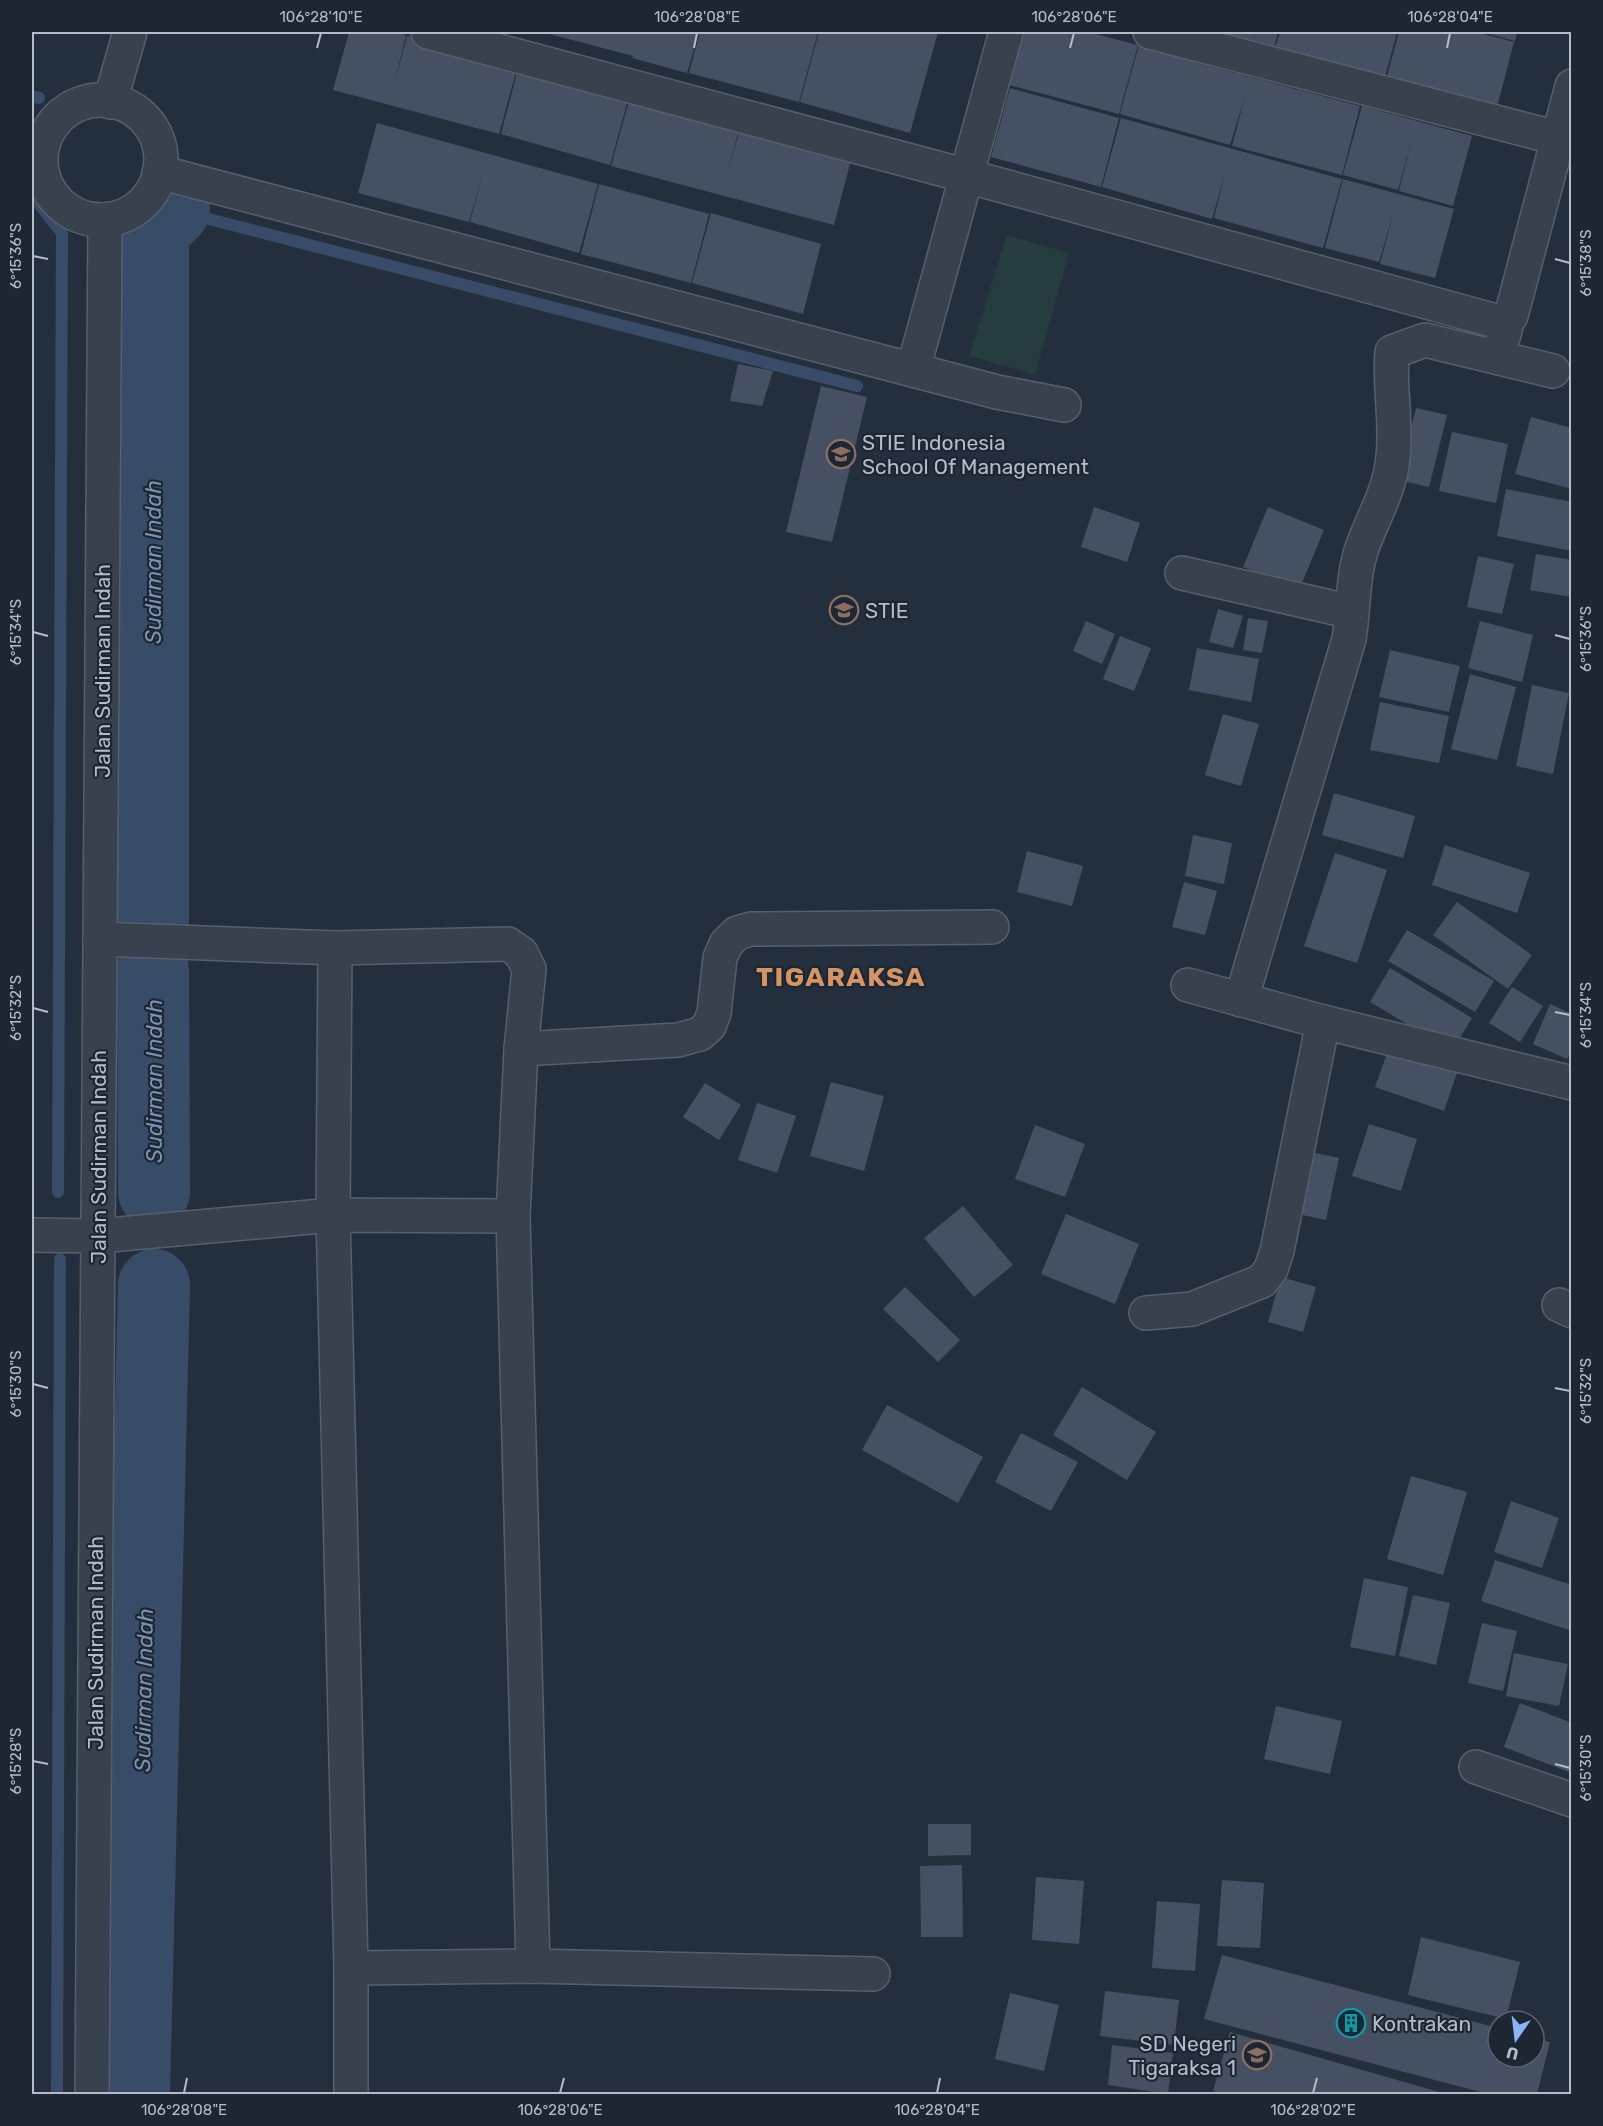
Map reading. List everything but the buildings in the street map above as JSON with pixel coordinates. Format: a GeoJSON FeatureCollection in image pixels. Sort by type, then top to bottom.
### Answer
{"type":"FeatureCollection","features":[{"type":"Feature","properties":{"kind":"street"},"geometry":{"type":"LineString","coordinates":[[110,102],[130,32]]}},
{"type":"Feature","properties":{"kind":"street"},"geometry":{"type":"LineString","coordinates":[[428,32],[1496,321],[1508,318]]}},
{"type":"Feature","properties":{"kind":"street"},"geometry":{"type":"LineString","coordinates":[[914,370],[1006,32]]}},
{"type":"Feature","properties":{"kind":"street"},"geometry":{"type":"LineString","coordinates":[[1150,32],[1557,138]]}},
{"type":"Feature","properties":{"kind":"street"},"geometry":{"type":"LineString","coordinates":[[1500,357],[1508,318],[1511,316],[1572,86]]}},
{"type":"Feature","properties":{"kind":"street"},"geometry":{"type":"LineString","coordinates":[[93,100],[110,102],[127,105],[153,127],[163,161],[153,194],[127,216],[92,221],[61,206],[42,177],[37,142],[61,114],[93,100]]}},
{"type":"Feature","properties":{"kind":"street"},"geometry":{"type":"LineString","coordinates":[[159,172],[997,392],[1064,405]]}},
{"type":"Feature","properties":{"kind":"street","name":"Jalan Sudirman Indah"},"geometry":{"type":"LineString","coordinates":[[92,2094],[105,219]]}},
{"type":"Feature","properties":{"kind":"street"},"geometry":{"type":"LineString","coordinates":[[1241,1000],[1349,639],[1354,585],[1362,549],[1382,504],[1393,460],[1395,433],[1390,377],[1392,352],[1425,339],[1553,372]]}},
{"type":"Feature","properties":{"kind":"street"},"geometry":{"type":"LineString","coordinates":[[1182,573],[1352,612]]}},
{"type":"Feature","properties":{"kind":"street"},"geometry":{"type":"LineString","coordinates":[[521,1049],[678,1040],[700,1034],[709,1026],[714,1013],[720,958],[726,944],[737,933],[751,928],[992,927]]}},
{"type":"Feature","properties":{"kind":"street"},"geometry":{"type":"LineString","coordinates":[[100,939],[335,948],[508,944],[521,953],[529,969],[521,1049],[513,1216],[533,1966]]}},
{"type":"Feature","properties":{"kind":"street"},"geometry":{"type":"LineString","coordinates":[[335,948],[333,1215],[351,1968],[351,2094]]}},
{"type":"Feature","properties":{"kind":"street"},"geometry":{"type":"LineString","coordinates":[[1188,985],[1323,1022],[1572,1083]]}},
{"type":"Feature","properties":{"kind":"street"},"geometry":{"type":"LineString","coordinates":[[1146,1313],[1192,1309],[1262,1281],[1272,1269],[1323,1022]]}},
{"type":"Feature","properties":{"kind":"street"},"geometry":{"type":"LineString","coordinates":[[32,1235],[98,1236],[333,1215],[513,1216]]}},
{"type":"Feature","properties":{"kind":"street"},"geometry":{"type":"LineString","coordinates":[[1476,1767],[1572,1800]]}},
{"type":"Feature","properties":{"kind":"street"},"geometry":{"type":"LineString","coordinates":[[351,1968],[533,1966],[873,1974]]}},
{"type":"Feature","properties":{"kind":"green space"},"geometry":{"type":"Polygon","coordinates":[[[1007,235],[1069,253],[1035,375],[969,356],[1007,235]]]}},
{"type":"Feature","properties":{"kind":"waterway"},"geometry":{"type":"LineString","coordinates":[[32,96],[39,98]]}},
{"type":"Feature","properties":{"kind":"waterway"},"geometry":{"type":"LineString","coordinates":[[32,195],[62,233],[58,1192]]}},
{"type":"Feature","properties":{"kind":"waterway"},"geometry":{"type":"LineString","coordinates":[[174,210],[857,386]]}},
{"type":"Feature","properties":{"kind":"waterway","name":"Sudirman Indah"},"geometry":{"type":"LineString","coordinates":[[153,922],[153,231],[174,210]]}},
{"type":"Feature","properties":{"kind":"waterway","name":"Sudirman Indah"},"geometry":{"type":"LineString","coordinates":[[153,970],[154,1192]]}},
{"type":"Feature","properties":{"kind":"waterway"},"geometry":{"type":"LineString","coordinates":[[57,2094],[60,1259]]}},
{"type":"Feature","properties":{"kind":"waterway","name":"Sudirman Indah"},"geometry":{"type":"LineString","coordinates":[[134,2094],[154,1285]]}},
{"type":"Feature","properties":{"kind":"place","name":"STIE Indonesia School Of Management"},"geometry":{"type":"Point","coordinates":[841,454]}},
{"type":"Feature","properties":{"kind":"place","name":"STIE"},"geometry":{"type":"Point","coordinates":[844,610]}},
{"type":"Feature","properties":{"kind":"place","name":"Kontrakan"},"geometry":{"type":"Point","coordinates":[1351,2023]}},
{"type":"Feature","properties":{"kind":"place","name":"SD Negeri Tigaraksa 1"},"geometry":{"type":"Point","coordinates":[1257,2055]}},
{"type":"Feature","properties":{"kind":"district","name":"TIGARAKSA"},"geometry":{"type":"Point","coordinates":[841,977]}}]}
